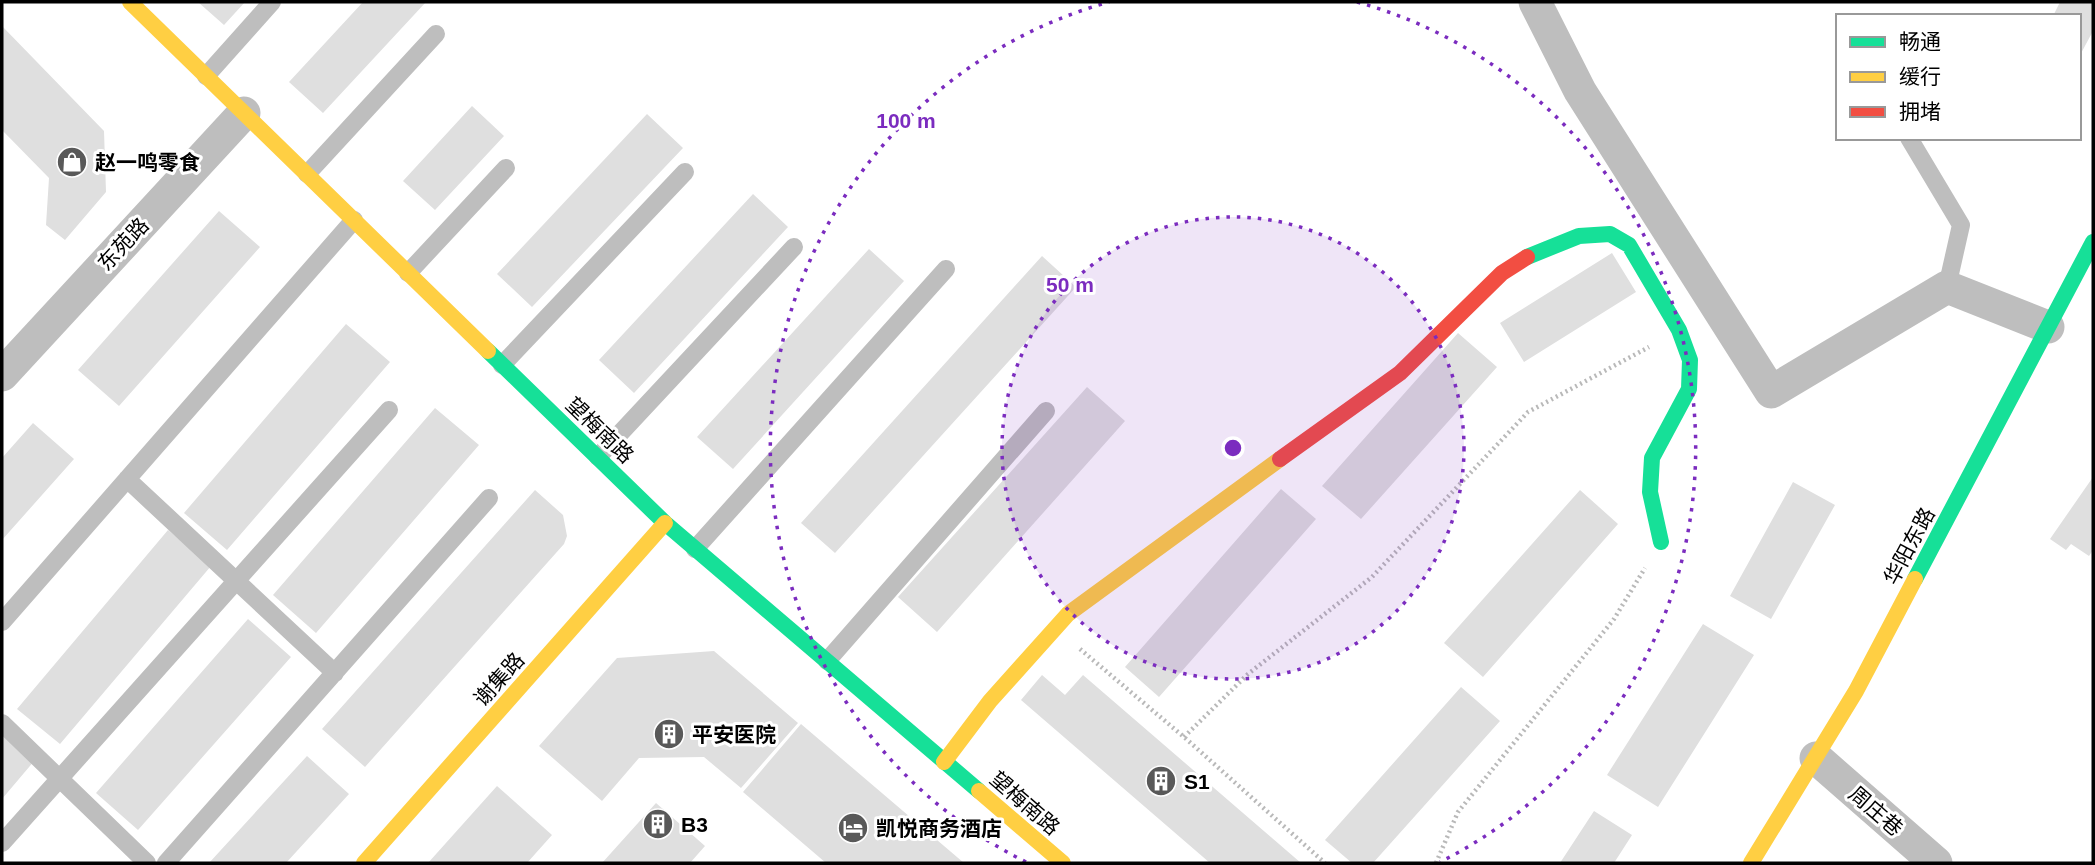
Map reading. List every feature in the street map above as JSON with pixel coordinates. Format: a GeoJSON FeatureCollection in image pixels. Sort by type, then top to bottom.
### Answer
{"type":"FeatureCollection","features":[{"type":"Feature","properties":{"kind":"main road","name":"望梅南路"},"geometry":{"type":"LineString","coordinates":[[130,2],[665,523],[1063,863]]}},
{"type":"Feature","properties":{"kind":"main road"},"geometry":{"type":"LineString","coordinates":[[944,762],[990,701],[1068,614],[1400,373],[1502,273],[1534,252],[1579,236],[1610,234],[1629,244],[1679,330],[1690,360],[1689,389],[1652,458],[1650,492],[1661,542]]}},
{"type":"Feature","properties":{"kind":"main road","name":"华阳东路"},"geometry":{"type":"LineString","coordinates":[[1751,863],[1856,691],[2093,242]]}},
{"type":"Feature","properties":{"kind":"main road","name":"谢集路"},"geometry":{"type":"LineString","coordinates":[[363,863],[665,523]]}},
{"type":"Feature","properties":{"kind":"street"},"geometry":{"type":"LineString","coordinates":[[1535,2],[1580,91],[1771,392],[1947,287],[2048,327]]}},
{"type":"Feature","properties":{"kind":"street","name":"东苑路"},"geometry":{"type":"LineString","coordinates":[[2,375],[244,113]]}},
{"type":"Feature","properties":{"kind":"street","name":"周庄巷"},"geometry":{"type":"LineString","coordinates":[[1816,758],[1936,863]]}},
{"type":"Feature","properties":{"kind":"lane"},"geometry":{"type":"LineString","coordinates":[[206,76],[272,2]]}},
{"type":"Feature","properties":{"kind":"lane"},"geometry":{"type":"LineString","coordinates":[[307,174],[436,34]]}},
{"type":"Feature","properties":{"kind":"lane"},"geometry":{"type":"LineString","coordinates":[[1910,140],[1961,225],[1947,287]]}},
{"type":"Feature","properties":{"kind":"lane"},"geometry":{"type":"LineString","coordinates":[[408,273],[506,168]]}},
{"type":"Feature","properties":{"kind":"lane"},"geometry":{"type":"LineString","coordinates":[[502,365],[685,172]]}},
{"type":"Feature","properties":{"kind":"lane"},"geometry":{"type":"LineString","coordinates":[[2,622],[354,220]]}},
{"type":"Feature","properties":{"kind":"lane"},"geometry":{"type":"LineString","coordinates":[[598,457],[794,247]]}},
{"type":"Feature","properties":{"kind":"lane"},"geometry":{"type":"LineString","coordinates":[[695,549],[946,269]]}},
{"type":"Feature","properties":{"kind":"lane"},"geometry":{"type":"LineString","coordinates":[[2,843],[389,410]]}},
{"type":"Feature","properties":{"kind":"lane"},"geometry":{"type":"LineString","coordinates":[[827,661],[1046,411]]}},
{"type":"Feature","properties":{"kind":"lane"},"geometry":{"type":"LineString","coordinates":[[127,479],[335,673]]}},
{"type":"Feature","properties":{"kind":"lane"},"geometry":{"type":"LineString","coordinates":[[166,863],[489,498]]}},
{"type":"Feature","properties":{"kind":"lane"},"geometry":{"type":"LineString","coordinates":[[2,723],[147,863]]}},
{"type":"Feature","properties":{"kind":"path"},"geometry":{"type":"LineString","coordinates":[[1184,737],[1248,674],[1371,577],[1528,412],[1679,330]]}},
{"type":"Feature","properties":{"kind":"path"},"geometry":{"type":"LineString","coordinates":[[1436,863],[1458,812],[1614,619],[1661,542]]}},
{"type":"Feature","properties":{"kind":"path"},"geometry":{"type":"LineString","coordinates":[[1055,629],[1184,737],[1325,863]]}},
{"type":"Feature","properties":{"kind":"building"},"geometry":{"type":"Polygon","coordinates":[[[198,2],[245,2],[224,25],[198,2]]]}},
{"type":"Feature","properties":{"kind":"building"},"geometry":{"type":"Polygon","coordinates":[[[363,2],[426,2],[323,113],[289,82],[363,2]]]}},
{"type":"Feature","properties":{"kind":"building"},"geometry":{"type":"Polygon","coordinates":[[[2060,2],[2093,2],[2093,31],[2081,53],[2081,14],[2054,14],[2060,2]]]}},
{"type":"Feature","properties":{"kind":"building"},"geometry":{"type":"Polygon","coordinates":[[[2,26],[104,131],[106,192],[65,240],[46,225],[49,178],[2,130],[2,26]]]}},
{"type":"Feature","properties":{"kind":"building"},"geometry":{"type":"Polygon","coordinates":[[[472,106],[504,136],[435,210],[403,181],[472,106]]]}},
{"type":"Feature","properties":{"kind":"building"},"geometry":{"type":"Polygon","coordinates":[[[647,114],[683,148],[532,307],[497,274],[647,114]]]}},
{"type":"Feature","properties":{"kind":"building"},"geometry":{"type":"Polygon","coordinates":[[[753,194],[788,227],[634,393],[599,360],[753,194]]]}},
{"type":"Feature","properties":{"kind":"building"},"geometry":{"type":"Polygon","coordinates":[[[219,211],[260,247],[119,406],[78,370],[219,211]]]}},
{"type":"Feature","properties":{"kind":"building"},"geometry":{"type":"Polygon","coordinates":[[[869,249],[904,281],[733,469],[697,437],[869,249]]]}},
{"type":"Feature","properties":{"kind":"building"},"geometry":{"type":"Polygon","coordinates":[[[1612,253],[1636,292],[1524,362],[1500,323],[1612,253]]]}},
{"type":"Feature","properties":{"kind":"building"},"geometry":{"type":"Polygon","coordinates":[[[1042,256],[1076,287],[835,553],[801,523],[1042,256]]]}},
{"type":"Feature","properties":{"kind":"building"},"geometry":{"type":"Polygon","coordinates":[[[346,324],[390,362],[227,550],[184,513],[346,324]]]}},
{"type":"Feature","properties":{"kind":"building"},"geometry":{"type":"Polygon","coordinates":[[[1458,333],[1497,367],[1361,519],[1322,486],[1458,333]]]}},
{"type":"Feature","properties":{"kind":"building"},"geometry":{"type":"Polygon","coordinates":[[[1087,387],[1125,421],[937,632],[898,597],[1087,387]]]}},
{"type":"Feature","properties":{"kind":"building"},"geometry":{"type":"Polygon","coordinates":[[[435,408],[479,445],[316,633],[273,595],[435,408]]]}},
{"type":"Feature","properties":{"kind":"building"},"geometry":{"type":"Polygon","coordinates":[[[33,423],[74,459],[2,540],[2,458],[33,423]]]}},
{"type":"Feature","properties":{"kind":"building"},"geometry":{"type":"Polygon","coordinates":[[[2093,477],[2093,550],[2089,556],[2071,544],[2066,550],[2050,539],[2093,477]]]}},
{"type":"Feature","properties":{"kind":"building"},"geometry":{"type":"Polygon","coordinates":[[[1793,482],[1835,505],[1771,619],[1730,596],[1793,482]]]}},
{"type":"Feature","properties":{"kind":"building"},"geometry":{"type":"Polygon","coordinates":[[[1281,489],[1316,519],[1159,697],[1125,667],[1281,489]]]}},
{"type":"Feature","properties":{"kind":"building"},"geometry":{"type":"Polygon","coordinates":[[[535,490],[563,515],[567,536],[564,544],[365,767],[322,729],[535,490]]]}},
{"type":"Feature","properties":{"kind":"building"},"geometry":{"type":"Polygon","coordinates":[[[1580,490],[1618,524],[1483,677],[1444,643],[1580,490]]]}},
{"type":"Feature","properties":{"kind":"building"},"geometry":{"type":"Polygon","coordinates":[[[168,530],[211,566],[60,744],[17,709],[168,530]]]}},
{"type":"Feature","properties":{"kind":"building"},"geometry":{"type":"Polygon","coordinates":[[[248,619],[291,657],[138,830],[96,793],[248,619]]]}},
{"type":"Feature","properties":{"kind":"building"},"geometry":{"type":"Polygon","coordinates":[[[1703,624],[1754,655],[1658,807],[1607,775],[1703,624]]]}},
{"type":"Feature","properties":{"kind":"building","name":"平安医院"},"geometry":{"type":"Polygon","coordinates":[[[714,651],[798,723],[741,788],[704,757],[639,758],[602,801],[539,746],[617,658],[714,651]]]}},
{"type":"Feature","properties":{"kind":"building","name":"S1"},"geometry":{"type":"Polygon","coordinates":[[[1042,675],[1065,695],[1083,675],[1301,863],[1210,863],[1021,700],[1042,675]]]}},
{"type":"Feature","properties":{"kind":"building"},"geometry":{"type":"Polygon","coordinates":[[[1461,687],[1500,721],[1373,863],[1352,863],[1325,840],[1461,687]]]}},
{"type":"Feature","properties":{"kind":"building","name":"凯悦商务酒店"},"geometry":{"type":"Polygon","coordinates":[[[801,724],[964,863],[826,863],[743,792],[801,724]]]}},
{"type":"Feature","properties":{"kind":"building"},"geometry":{"type":"Polygon","coordinates":[[[2,732],[35,760],[2,799],[2,732]]]}},
{"type":"Feature","properties":{"kind":"building"},"geometry":{"type":"Polygon","coordinates":[[[307,756],[349,794],[286,863],[209,863],[307,756]]]}},
{"type":"Feature","properties":{"kind":"building"},"geometry":{"type":"Polygon","coordinates":[[[497,786],[552,835],[527,863],[428,863],[497,786]]]}},
{"type":"Feature","properties":{"kind":"building","name":"B3"},"geometry":{"type":"Polygon","coordinates":[[[656,803],[705,846],[690,863],[602,863],[656,803]]]}},
{"type":"Feature","properties":{"kind":"building"},"geometry":{"type":"Polygon","coordinates":[[[1594,811],[1632,835],[1614,863],[1560,863],[1594,811]]]}},
{"type":"Feature","properties":{"kind":"traffic: fast"},"geometry":{"type":"LineString","coordinates":[[1527,257],[1579,236],[1610,234],[1629,245],[1679,330],[1690,360],[1689,389],[1652,458],[1650,492],[1661,542]]}},
{"type":"Feature","properties":{"kind":"traffic: fast"},"geometry":{"type":"LineString","coordinates":[[1915,579],[2093,242]]}},
{"type":"Feature","properties":{"kind":"traffic: fast"},"geometry":{"type":"LineString","coordinates":[[488,351],[665,523],[979,791]]}},
{"type":"Feature","properties":{"kind":"traffic: slow"},"geometry":{"type":"LineString","coordinates":[[130,2],[488,351]]}},
{"type":"Feature","properties":{"kind":"traffic: slow"},"geometry":{"type":"LineString","coordinates":[[944,762],[990,701],[1068,614],[1280,459]]}},
{"type":"Feature","properties":{"kind":"traffic: slow"},"geometry":{"type":"LineString","coordinates":[[364,863],[665,523]]}},
{"type":"Feature","properties":{"kind":"traffic: slow"},"geometry":{"type":"LineString","coordinates":[[1751,863],[1856,691],[1915,579]]}},
{"type":"Feature","properties":{"kind":"traffic: slow"},"geometry":{"type":"LineString","coordinates":[[979,791],[1063,863]]}},
{"type":"Feature","properties":{"kind":"traffic: jam"},"geometry":{"type":"LineString","coordinates":[[1280,459],[1400,373],[1502,273],[1527,257]]}},
{"type":"Feature","properties":{"kind":"place","name":"赵一鸣零食"},"geometry":{"type":"Point","coordinates":[72,162]}},
{"type":"Feature","properties":{"kind":"place","name":"平安医院"},"geometry":{"type":"Point","coordinates":[669,734]}},
{"type":"Feature","properties":{"kind":"place","name":"S1"},"geometry":{"type":"Point","coordinates":[1161,781]}},
{"type":"Feature","properties":{"kind":"place","name":"B3"},"geometry":{"type":"Point","coordinates":[658,824]}},
{"type":"Feature","properties":{"kind":"place","name":"凯悦商务酒店"},"geometry":{"type":"Point","coordinates":[853,828]}}]}
